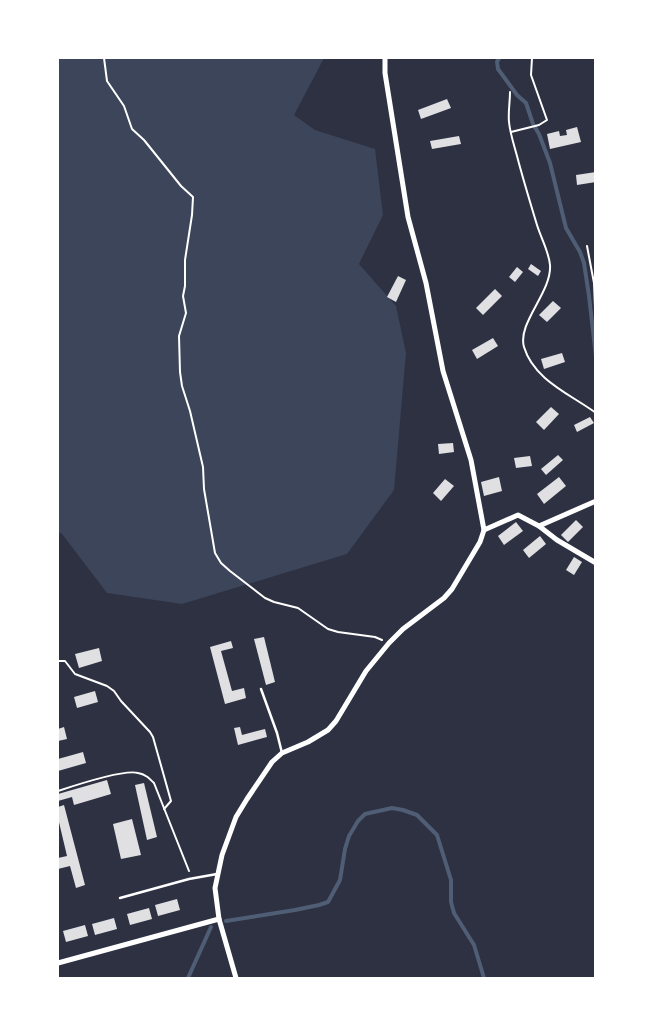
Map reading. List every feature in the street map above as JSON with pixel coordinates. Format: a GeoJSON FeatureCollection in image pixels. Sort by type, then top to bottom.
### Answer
{"type":"FeatureCollection","features":[{"type":"Feature","properties":{"kind":"street"},"geometry":{"type":"LineString","coordinates":[[236,978],[219,919],[214,888],[222,855],[236,817],[268,767],[282,753],[308,742],[328,730],[339,716],[366,671],[389,643],[403,629],[444,598],[452,589],[480,542],[484,530],[471,460],[444,371],[426,283],[408,217],[385,73],[385,58]]}},
{"type":"Feature","properties":{"kind":"street"},"geometry":{"type":"LineString","coordinates":[[540,526],[596,501]]}},
{"type":"Feature","properties":{"kind":"street"},"geometry":{"type":"LineString","coordinates":[[484,530],[518,515],[540,526],[557,540],[596,563]]}},
{"type":"Feature","properties":{"kind":"street"},"geometry":{"type":"LineString","coordinates":[[58,963],[219,919]]}},
{"type":"Feature","properties":{"kind":"lane"},"geometry":{"type":"LineString","coordinates":[[261,689],[282,753]]}},
{"type":"Feature","properties":{"kind":"lane"},"geometry":{"type":"LineString","coordinates":[[120,898],[217,874]]}},
{"type":"Feature","properties":{"kind":"path"},"geometry":{"type":"LineString","coordinates":[[104,58],[107,81],[124,106],[132,129],[144,140],[192,197],[192,215],[185,260],[183,296],[186,313],[179,336],[180,372],[201,457],[215,553],[221,563],[265,598],[298,608],[328,629],[375,637],[389,643]]}},
{"type":"Feature","properties":{"kind":"path"},"geometry":{"type":"LineString","coordinates":[[511,132],[539,125],[547,120],[531,74],[532,58]]}},
{"type":"Feature","properties":{"kind":"path"},"geometry":{"type":"LineString","coordinates":[[510,92],[509,117],[511,132],[521,175],[541,239],[549,256],[550,266],[549,280],[522,336],[524,347],[536,369],[546,380],[596,412]]}},
{"type":"Feature","properties":{"kind":"path"},"geometry":{"type":"LineString","coordinates":[[587,246],[594,283],[596,332]]}},
{"type":"Feature","properties":{"kind":"path"},"geometry":{"type":"LineString","coordinates":[[58,661],[65,661],[75,674],[108,686],[150,732],[171,800],[164,810]]}},
{"type":"Feature","properties":{"kind":"path"},"geometry":{"type":"LineString","coordinates":[[58,791],[84,783],[136,772],[148,776],[154,784],[192,879]]}},
{"type":"Feature","properties":{"kind":"shaded area"},"geometry":{"type":"Polygon","coordinates":[[[58,58],[324,58],[294,115],[315,130],[375,149],[383,215],[359,264],[396,306],[406,353],[394,490],[347,554],[182,604],[107,593],[62,534],[58,532],[58,58]]]}},
{"type":"Feature","properties":{"kind":"building"},"geometry":{"type":"Polygon","coordinates":[[[447,99],[451,108],[421,119],[418,110],[447,99]]]}},
{"type":"Feature","properties":{"kind":"building"},"geometry":{"type":"Polygon","coordinates":[[[577,127],[581,142],[550,149],[547,134],[559,131],[560,136],[567,135],[566,130],[577,127]]]}},
{"type":"Feature","properties":{"kind":"building"},"geometry":{"type":"Polygon","coordinates":[[[459,136],[461,144],[432,149],[430,141],[459,136]]]}},
{"type":"Feature","properties":{"kind":"building"},"geometry":{"type":"Polygon","coordinates":[[[596,172],[596,182],[577,185],[576,175],[596,172]]]}},
{"type":"Feature","properties":{"kind":"building"},"geometry":{"type":"Polygon","coordinates":[[[531,264],[541,271],[538,276],[528,269],[531,264]]]}},
{"type":"Feature","properties":{"kind":"building"},"geometry":{"type":"Polygon","coordinates":[[[517,267],[523,272],[515,282],[509,277],[517,267]]]}},
{"type":"Feature","properties":{"kind":"building"},"geometry":{"type":"Polygon","coordinates":[[[398,276],[406,280],[396,302],[387,297],[398,276]]]}},
{"type":"Feature","properties":{"kind":"building"},"geometry":{"type":"Polygon","coordinates":[[[495,289],[502,296],[483,315],[476,308],[495,289]]]}},
{"type":"Feature","properties":{"kind":"building"},"geometry":{"type":"Polygon","coordinates":[[[553,301],[561,308],[547,322],[539,315],[553,301]]]}},
{"type":"Feature","properties":{"kind":"building"},"geometry":{"type":"Polygon","coordinates":[[[493,338],[498,346],[477,359],[472,350],[493,338]]]}},
{"type":"Feature","properties":{"kind":"building"},"geometry":{"type":"Polygon","coordinates":[[[562,353],[565,362],[544,369],[541,359],[562,353]]]}},
{"type":"Feature","properties":{"kind":"building"},"geometry":{"type":"Polygon","coordinates":[[[551,407],[559,414],[544,430],[536,422],[551,407]]]}},
{"type":"Feature","properties":{"kind":"building"},"geometry":{"type":"Polygon","coordinates":[[[590,417],[594,423],[577,432],[574,425],[590,417]]]}},
{"type":"Feature","properties":{"kind":"building"},"geometry":{"type":"Polygon","coordinates":[[[453,443],[454,452],[439,454],[438,444],[453,443]]]}},
{"type":"Feature","properties":{"kind":"building"},"geometry":{"type":"Polygon","coordinates":[[[558,455],[563,460],[546,475],[541,469],[558,455]]]}},
{"type":"Feature","properties":{"kind":"building"},"geometry":{"type":"Polygon","coordinates":[[[530,456],[532,466],[516,468],[514,458],[530,456]]]}},
{"type":"Feature","properties":{"kind":"building"},"geometry":{"type":"Polygon","coordinates":[[[499,477],[502,491],[484,496],[481,482],[499,477]]]}},
{"type":"Feature","properties":{"kind":"building"},"geometry":{"type":"Polygon","coordinates":[[[559,477],[566,486],[544,504],[537,494],[559,477]]]}},
{"type":"Feature","properties":{"kind":"building"},"geometry":{"type":"Polygon","coordinates":[[[445,479],[454,486],[441,501],[433,493],[445,479]]]}},
{"type":"Feature","properties":{"kind":"building"},"geometry":{"type":"Polygon","coordinates":[[[576,520],[583,527],[568,542],[561,535],[576,520]]]}},
{"type":"Feature","properties":{"kind":"building"},"geometry":{"type":"Polygon","coordinates":[[[516,522],[523,531],[504,545],[498,536],[516,522]]]}},
{"type":"Feature","properties":{"kind":"building"},"geometry":{"type":"Polygon","coordinates":[[[540,536],[546,544],[529,558],[523,550],[540,536]]]}},
{"type":"Feature","properties":{"kind":"building"},"geometry":{"type":"Polygon","coordinates":[[[574,557],[582,562],[574,575],[566,570],[574,557]]]}},
{"type":"Feature","properties":{"kind":"building"},"geometry":{"type":"Polygon","coordinates":[[[264,637],[275,682],[266,685],[254,639],[264,637]]]}},
{"type":"Feature","properties":{"kind":"building"},"geometry":{"type":"Polygon","coordinates":[[[231,641],[233,648],[221,651],[232,691],[244,688],[246,698],[225,704],[210,647],[231,641]]]}},
{"type":"Feature","properties":{"kind":"building"},"geometry":{"type":"Polygon","coordinates":[[[99,648],[102,661],[79,668],[75,654],[99,648]]]}},
{"type":"Feature","properties":{"kind":"building"},"geometry":{"type":"Polygon","coordinates":[[[95,691],[98,702],[77,708],[74,697],[95,691]]]}},
{"type":"Feature","properties":{"kind":"building"},"geometry":{"type":"Polygon","coordinates":[[[64,727],[67,739],[58,741],[58,729],[64,727]]]}},
{"type":"Feature","properties":{"kind":"building"},"geometry":{"type":"Polygon","coordinates":[[[240,727],[242,735],[265,729],[267,737],[238,745],[234,728],[240,727]]]}},
{"type":"Feature","properties":{"kind":"building"},"geometry":{"type":"Polygon","coordinates":[[[83,752],[86,763],[58,771],[58,759],[83,752]]]}},
{"type":"Feature","properties":{"kind":"building"},"geometry":{"type":"Polygon","coordinates":[[[107,780],[111,794],[74,805],[72,797],[58,801],[58,794],[107,780]]]}},
{"type":"Feature","properties":{"kind":"building"},"geometry":{"type":"Polygon","coordinates":[[[144,783],[157,837],[147,840],[135,785],[144,783]]]}},
{"type":"Feature","properties":{"kind":"building"},"geometry":{"type":"Polygon","coordinates":[[[64,805],[85,885],[76,888],[70,866],[58,869],[58,858],[67,856],[58,818],[58,807],[64,805]]]}},
{"type":"Feature","properties":{"kind":"building"},"geometry":{"type":"Polygon","coordinates":[[[132,819],[141,855],[121,859],[113,824],[132,819]]]}},
{"type":"Feature","properties":{"kind":"building"},"geometry":{"type":"Polygon","coordinates":[[[177,899],[180,910],[158,916],[155,905],[177,899]]]}},
{"type":"Feature","properties":{"kind":"building"},"geometry":{"type":"Polygon","coordinates":[[[149,908],[152,919],[130,925],[127,914],[149,908]]]}},
{"type":"Feature","properties":{"kind":"building"},"geometry":{"type":"Polygon","coordinates":[[[114,918],[117,929],[95,935],[92,924],[114,918]]]}},
{"type":"Feature","properties":{"kind":"building"},"geometry":{"type":"Polygon","coordinates":[[[85,925],[88,936],[66,942],[63,931],[85,925]]]}},
{"type":"Feature","properties":{"kind":"waterway"},"geometry":{"type":"LineString","coordinates":[[499,58],[497,62],[498,69],[517,95],[526,103],[533,124],[539,134],[550,163],[566,228],[584,263],[596,357]]}},
{"type":"Feature","properties":{"kind":"waterway"},"geometry":{"type":"LineString","coordinates":[[226,921],[295,910],[328,902],[340,880],[345,849],[349,836],[358,821],[365,814],[392,808],[403,810],[417,815],[437,835],[451,880],[451,902],[454,913],[474,945],[484,978]]}},
{"type":"Feature","properties":{"kind":"waterway"},"geometry":{"type":"LineString","coordinates":[[188,978],[211,927]]}}]}
